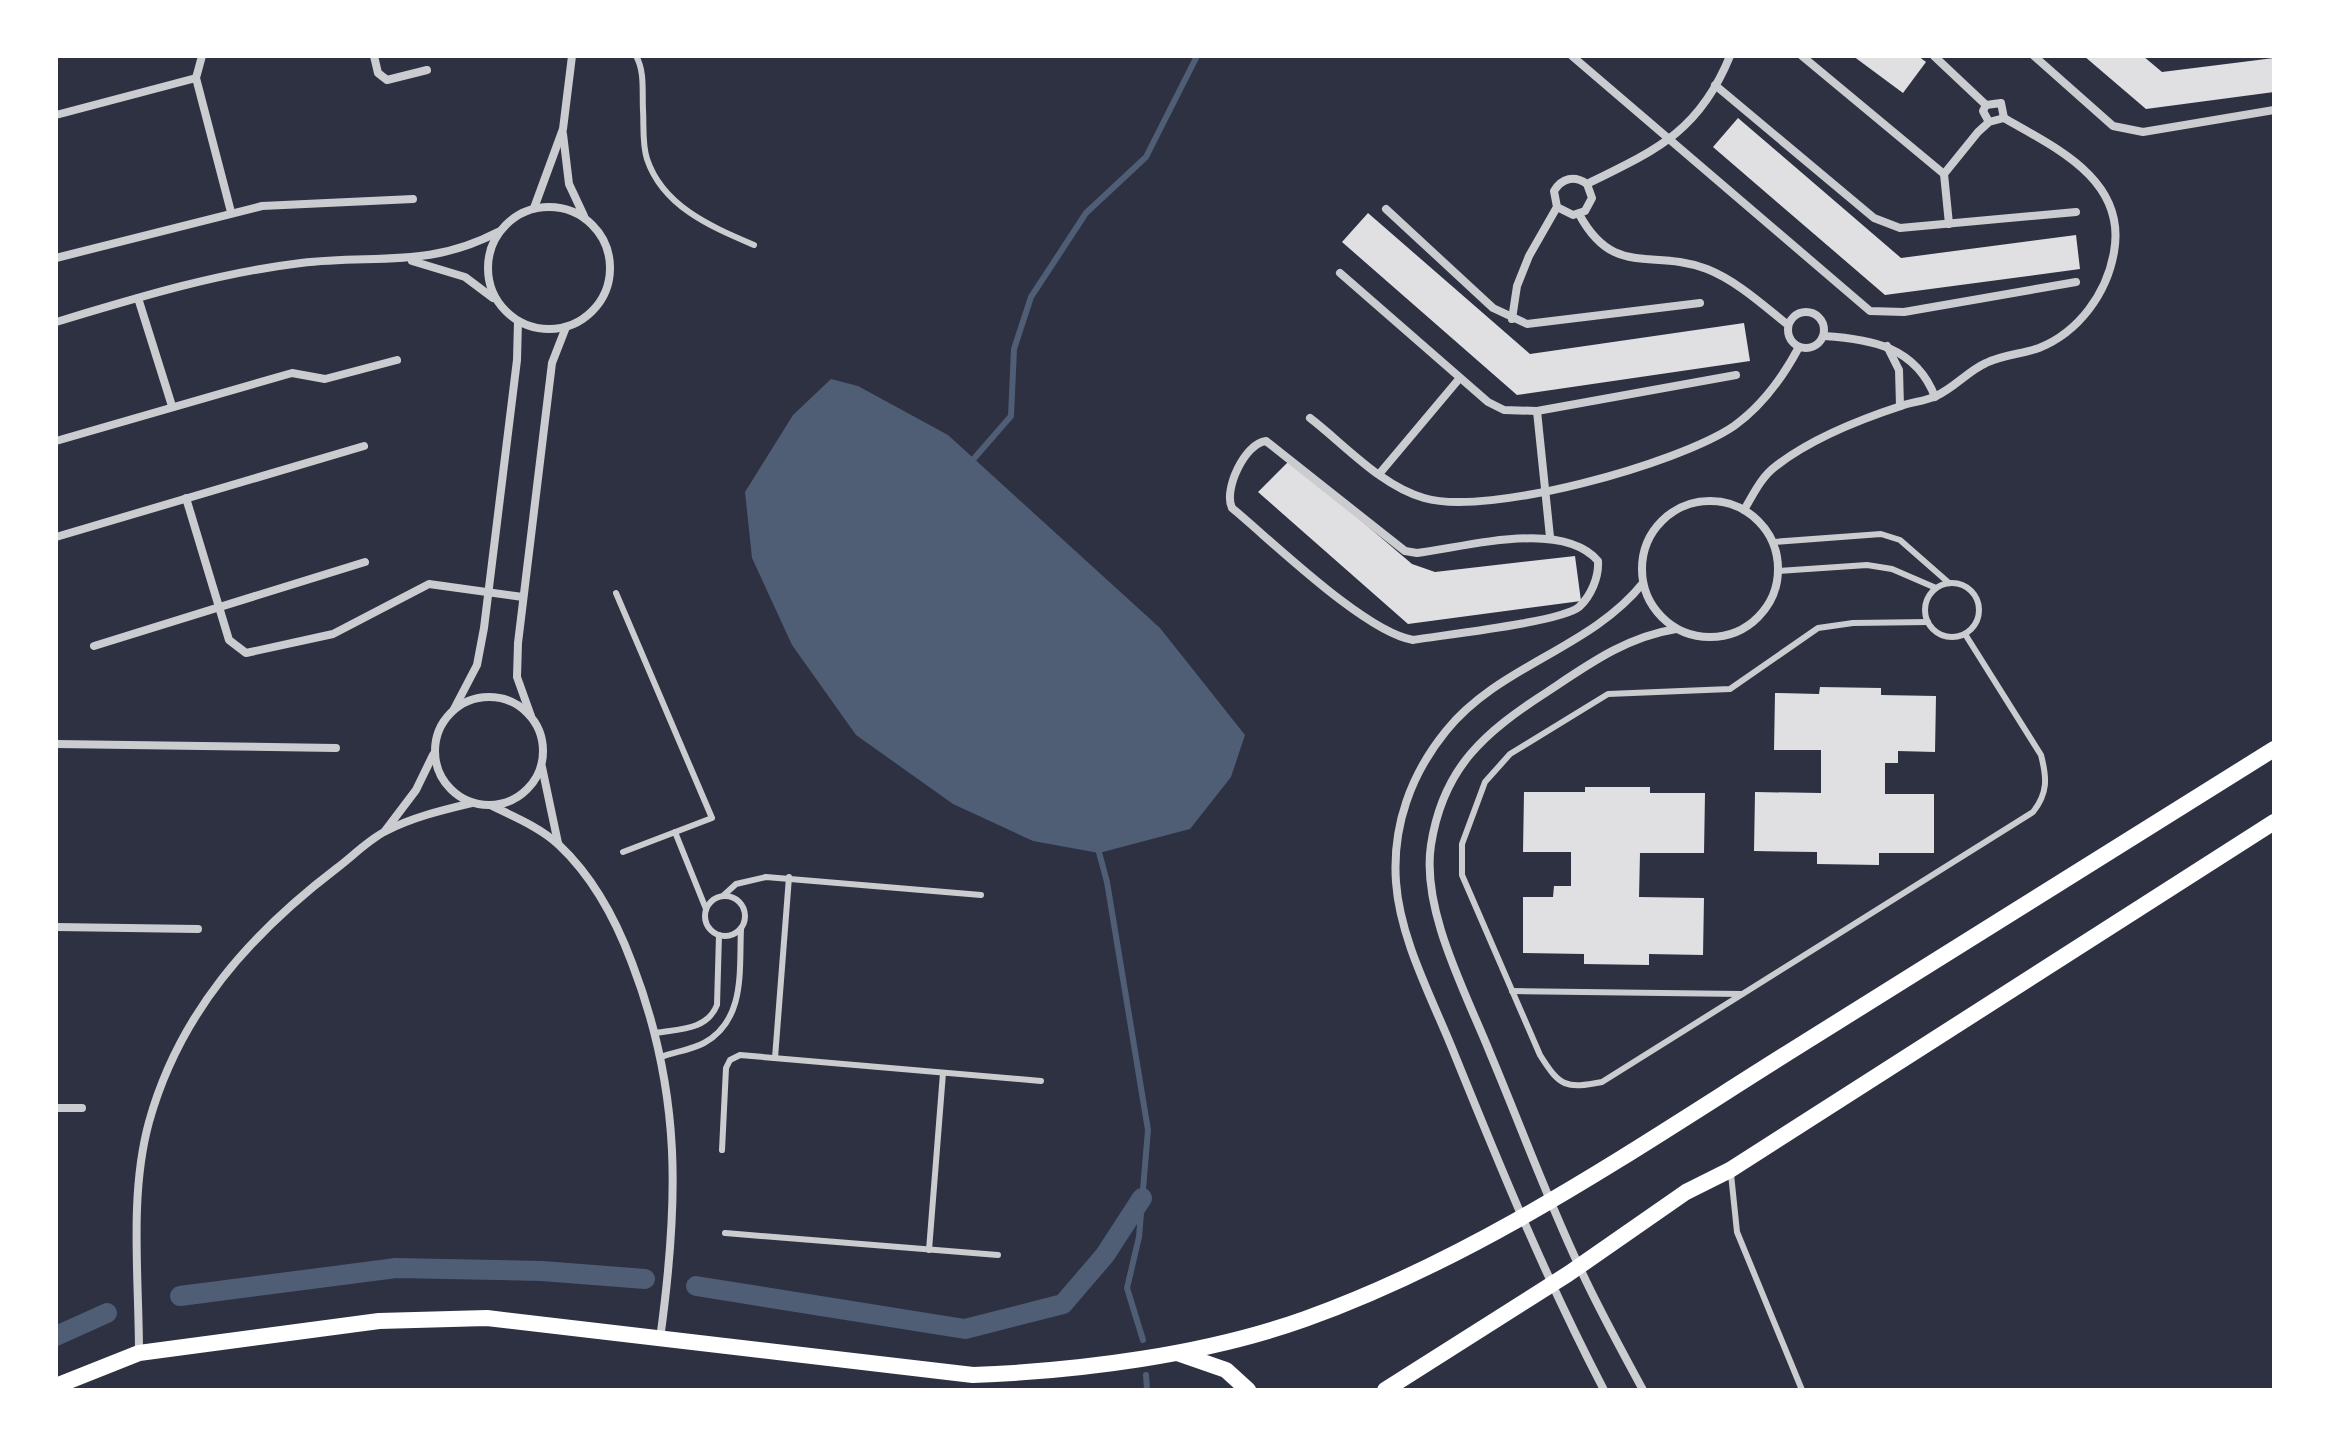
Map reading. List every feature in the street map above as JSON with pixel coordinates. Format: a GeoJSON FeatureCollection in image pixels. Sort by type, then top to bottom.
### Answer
{"type":"FeatureCollection","features":[{"type":"Feature","properties":{"kind":"main road"},"geometry":{"type":"LineString","coordinates":[[56,1386],[139,1353],[379,1321],[471,1318],[973,1375],[1052,1372],[1176,1353],[1303,1320],[1426,1269],[1551,1201],[2274,749]]}},
{"type":"Feature","properties":{"kind":"main road"},"geometry":{"type":"LineString","coordinates":[[1385,1390],[1550,1286],[1686,1192],[1730,1170],[2274,822]]}},
{"type":"Feature","properties":{"kind":"main road"},"geometry":{"type":"LineString","coordinates":[[1176,1353],[1226,1370],[1248,1390]]}},
{"type":"Feature","properties":{"kind":"street"},"geometry":{"type":"LineString","coordinates":[[202,56],[196,78],[231,212]]}},
{"type":"Feature","properties":{"kind":"street"},"geometry":{"type":"LineString","coordinates":[[374,56],[378,73],[387,80],[427,70]]}},
{"type":"Feature","properties":{"kind":"street"},"geometry":{"type":"LineString","coordinates":[[534,208],[563,129],[572,56]]}},
{"type":"Feature","properties":{"kind":"street"},"geometry":{"type":"LineString","coordinates":[[1572,56],[1870,311],[1904,312],[2076,282]]}},
{"type":"Feature","properties":{"kind":"street"},"geometry":{"type":"LineString","coordinates":[[1587,184],[1671,139],[1692,121],[1730,56]]}},
{"type":"Feature","properties":{"kind":"street"},"geometry":{"type":"LineString","coordinates":[[1802,56],[1944,174],[1949,224]]}},
{"type":"Feature","properties":{"kind":"street"},"geometry":{"type":"LineString","coordinates":[[1934,56],[1986,105]]}},
{"type":"Feature","properties":{"kind":"street"},"geometry":{"type":"LineString","coordinates":[[2034,56],[2113,126],[2127,131],[2143,132],[2274,110]]}},
{"type":"Feature","properties":{"kind":"street"},"geometry":{"type":"LineString","coordinates":[[56,115],[196,78]]}},
{"type":"Feature","properties":{"kind":"street"},"geometry":{"type":"LineString","coordinates":[[1715,85],[1874,218],[1900,228],[2076,212]]}},
{"type":"Feature","properties":{"kind":"street"},"geometry":{"type":"LineString","coordinates":[[1989,122],[1983,111],[1986,105],[1996,101],[2001,103],[2004,118]]}},
{"type":"Feature","properties":{"kind":"street"},"geometry":{"type":"LineString","coordinates":[[1744,510],[1774,467],[1847,426],[1900,406],[1935,397],[1989,361],[2039,348],[2073,326],[2090,309],[2105,286],[2112,261],[2115,229],[2100,186],[2082,165],[2004,118],[1989,122],[1944,174]]}},
{"type":"Feature","properties":{"kind":"street"},"geometry":{"type":"LineString","coordinates":[[407,260],[465,277],[518,321],[549,329],[566,327],[584,318],[598,305],[607,287],[610,268],[607,249],[598,232],[584,218],[569,184],[563,129]]}},
{"type":"Feature","properties":{"kind":"street"},"geometry":{"type":"LineString","coordinates":[[1512,319],[1517,286],[1529,256],[1557,207],[1554,191],[1565,180],[1572,178],[1587,184],[1591,190],[1590,205],[1579,214],[1567,214],[1557,207]]}},
{"type":"Feature","properties":{"kind":"street"},"geometry":{"type":"LineString","coordinates":[[56,258],[231,212],[287,204],[413,199]]}},
{"type":"Feature","properties":{"kind":"street"},"geometry":{"type":"LineString","coordinates":[[56,322],[221,276],[302,262],[407,260],[471,246],[498,232],[514,217],[534,208],[551,206],[584,218]]}},
{"type":"Feature","properties":{"kind":"street"},"geometry":{"type":"LineString","coordinates":[[1386,209],[1493,308],[1512,319],[1541,324],[1700,303]]}},
{"type":"Feature","properties":{"kind":"street"},"geometry":{"type":"LineString","coordinates":[[1579,214],[1599,244],[1629,260],[1705,269],[1724,277],[1788,325],[1790,338],[1799,347],[1814,347],[1824,336],[1823,322],[1812,313],[1797,314],[1788,325]]}},
{"type":"Feature","properties":{"kind":"street"},"geometry":{"type":"LineString","coordinates":[[496,301],[489,284],[487,266],[498,232]]}},
{"type":"Feature","properties":{"kind":"street"},"geometry":{"type":"LineString","coordinates":[[1340,273],[1459,379],[1504,410],[1537,411],[1736,375]]}},
{"type":"Feature","properties":{"kind":"street"},"geometry":{"type":"LineString","coordinates":[[138,298],[172,406]]}},
{"type":"Feature","properties":{"kind":"street"},"geometry":{"type":"LineString","coordinates":[[384,832],[416,790],[434,754],[443,721],[454,709],[477,665],[517,360],[518,321]]}},
{"type":"Feature","properties":{"kind":"street"},"geometry":{"type":"LineString","coordinates":[[558,844],[542,767],[542,740],[517,677],[523,597],[552,363],[566,327]]}},
{"type":"Feature","properties":{"kind":"street"},"geometry":{"type":"LineString","coordinates":[[1824,336],[1854,338],[1887,346],[1914,362],[1935,397]]}},
{"type":"Feature","properties":{"kind":"street"},"geometry":{"type":"LineString","coordinates":[[1887,346],[1899,370],[1900,406]]}},
{"type":"Feature","properties":{"kind":"street"},"geometry":{"type":"LineString","coordinates":[[1310,418],[1404,490],[1441,501],[1545,491],[1662,461],[1733,426],[1764,400],[1799,347]]}},
{"type":"Feature","properties":{"kind":"street"},"geometry":{"type":"LineString","coordinates":[[56,441],[292,373],[325,379],[397,360]]}},
{"type":"Feature","properties":{"kind":"street"},"geometry":{"type":"LineString","coordinates":[[1380,473],[1459,379]]}},
{"type":"Feature","properties":{"kind":"street"},"geometry":{"type":"LineString","coordinates":[[1537,411],[1550,537]]}},
{"type":"Feature","properties":{"kind":"street"},"geometry":{"type":"LineString","coordinates":[[1266,441],[1405,551],[1417,553],[1550,537],[1580,548],[1598,561],[1596,580],[1579,608],[1553,616],[1413,640],[1395,637],[1377,627],[1232,508],[1228,497],[1249,449],[1266,441]]}},
{"type":"Feature","properties":{"kind":"street"},"geometry":{"type":"LineString","coordinates":[[56,537],[364,446]]}},
{"type":"Feature","properties":{"kind":"street"},"geometry":{"type":"LineString","coordinates":[[186,498],[229,640],[246,653],[333,634],[429,584],[523,597]]}},
{"type":"Feature","properties":{"kind":"street"},"geometry":{"type":"LineString","coordinates":[[1701,502],[1723,502],[1744,510],[1761,524],[1773,542],[1778,571],[1770,603],[1756,620],[1738,632],[1718,637],[1697,637],[1676,629],[1661,617],[1649,601],[1643,583],[1642,561],[1648,539],[1661,521],[1680,508],[1701,502]]}},
{"type":"Feature","properties":{"kind":"street"},"geometry":{"type":"LineString","coordinates":[[94,646],[365,562]]}},
{"type":"Feature","properties":{"kind":"street"},"geometry":{"type":"LineString","coordinates":[[1604,1390],[1550,1286],[1521,1218],[1401,913],[1396,882],[1399,824],[1409,791],[1447,729],[1501,683],[1601,624],[1643,583]]}},
{"type":"Feature","properties":{"kind":"street"},"geometry":{"type":"LineString","coordinates":[[1643,1390],[1579,1266],[1551,1201],[1460,977],[1433,901],[1429,872],[1435,822],[1444,796],[1464,760],[1497,724],[1625,643],[1676,629]]}},
{"type":"Feature","properties":{"kind":"street"},"geometry":{"type":"LineString","coordinates":[[454,709],[473,698],[494,696],[515,702],[531,716]]}},
{"type":"Feature","properties":{"kind":"street"},"geometry":{"type":"LineString","coordinates":[[56,744],[336,748]]}},
{"type":"Feature","properties":{"kind":"street"},"geometry":{"type":"LineString","coordinates":[[434,754],[446,784],[472,803]]}},
{"type":"Feature","properties":{"kind":"street"},"geometry":{"type":"LineString","coordinates":[[492,806],[523,794],[542,767]]}},
{"type":"Feature","properties":{"kind":"street"},"geometry":{"type":"LineString","coordinates":[[139,1353],[138,1182],[149,1123],[174,1048],[215,986],[258,937],[304,893],[384,832],[429,813],[472,803],[492,806],[558,844],[590,879],[623,939],[656,1033],[670,1099],[674,1159],[672,1254],[660,1339]]}},
{"type":"Feature","properties":{"kind":"street"},"geometry":{"type":"LineString","coordinates":[[56,927],[198,929]]}},
{"type":"Feature","properties":{"kind":"street"},"geometry":{"type":"LineString","coordinates":[[56,1108],[82,1108]]}},
{"type":"Feature","properties":{"kind":"lane"},"geometry":{"type":"LineString","coordinates":[[636,56],[642,70],[645,150],[658,178],[677,204],[700,220],[754,245]]}},
{"type":"Feature","properties":{"kind":"lane"},"geometry":{"type":"LineString","coordinates":[[1773,542],[1881,534],[1900,540],[1949,583],[1967,587],[1978,601],[1978,620],[1965,634],[1944,635],[1928,622],[1853,623],[1818,628],[1730,689],[1608,694],[1510,754],[1485,782],[1462,844],[1462,875],[1512,991],[1554,1077],[1567,1086],[1602,1082],[2033,812],[2044,797],[2046,775],[2041,755],[1965,634]]}},
{"type":"Feature","properties":{"kind":"lane"},"geometry":{"type":"LineString","coordinates":[[1778,571],[1867,565],[1892,569],[1936,588]]}},
{"type":"Feature","properties":{"kind":"lane"},"geometry":{"type":"LineString","coordinates":[[1928,622],[1927,600],[1936,588],[1949,583]]}},
{"type":"Feature","properties":{"kind":"lane"},"geometry":{"type":"LineString","coordinates":[[616,593],[712,818],[623,852]]}},
{"type":"Feature","properties":{"kind":"lane"},"geometry":{"type":"LineString","coordinates":[[675,832],[706,909],[707,925],[719,935],[735,934],[745,922],[744,906],[732,896],[724,895]]}},
{"type":"Feature","properties":{"kind":"lane"},"geometry":{"type":"LineString","coordinates":[[706,909],[748,878],[789,877],[981,895]]}},
{"type":"Feature","properties":{"kind":"lane"},"geometry":{"type":"LineString","coordinates":[[775,1058],[789,877]]}},
{"type":"Feature","properties":{"kind":"lane"},"geometry":{"type":"LineString","coordinates":[[661,1057],[704,1043],[733,1015],[738,1000],[741,929]]}},
{"type":"Feature","properties":{"kind":"lane"},"geometry":{"type":"LineString","coordinates":[[656,1033],[697,1026],[713,1016],[717,1005],[719,935]]}},
{"type":"Feature","properties":{"kind":"lane"},"geometry":{"type":"LineString","coordinates":[[1512,991],[1742,994]]}},
{"type":"Feature","properties":{"kind":"lane"},"geometry":{"type":"LineString","coordinates":[[722,1150],[726,1068],[730,1060],[740,1055],[1041,1081]]}},
{"type":"Feature","properties":{"kind":"lane"},"geometry":{"type":"LineString","coordinates":[[929,1250],[943,1073]]}},
{"type":"Feature","properties":{"kind":"lane"},"geometry":{"type":"LineString","coordinates":[[1730,1170],[1737,1232],[1802,1390]]}},
{"type":"Feature","properties":{"kind":"lane"},"geometry":{"type":"LineString","coordinates":[[725,1233],[998,1255]]}},
{"type":"Feature","properties":{"kind":"water"},"geometry":{"type":"Polygon","coordinates":[[[831,379],[858,386],[948,435],[1160,628],[1245,735],[1231,777],[1190,829],[1099,853],[1033,841],[953,804],[856,735],[792,645],[752,558],[745,492],[793,415],[831,379]]]}},
{"type":"Feature","properties":{"kind":"building"},"geometry":{"type":"Polygon","coordinates":[[[1853,56],[1918,56],[1926,62],[1903,93],[1853,56]]]}},
{"type":"Feature","properties":{"kind":"building"},"geometry":{"type":"Polygon","coordinates":[[[2084,56],[2143,56],[2162,72],[2274,58],[2274,92],[2146,109],[2084,56]]]}},
{"type":"Feature","properties":{"kind":"building"},"geometry":{"type":"Polygon","coordinates":[[[1738,118],[1901,258],[2076,235],[2080,269],[1885,295],[1713,147],[1738,118]]]}},
{"type":"Feature","properties":{"kind":"building"},"geometry":{"type":"Polygon","coordinates":[[[1368,213],[1530,354],[1744,323],[1750,361],[1517,395],[1342,242],[1368,213]]]}},
{"type":"Feature","properties":{"kind":"building"},"geometry":{"type":"Polygon","coordinates":[[[1290,460],[1412,564],[1435,572],[1575,556],[1581,601],[1408,624],[1258,492],[1290,460]]]}},
{"type":"Feature","properties":{"kind":"building"},"geometry":{"type":"Polygon","coordinates":[[[1820,687],[1881,688],[1881,695],[1936,696],[1935,752],[1898,751],[1898,763],[1885,763],[1885,794],[1934,794],[1934,853],[1879,853],[1879,865],[1817,864],[1817,852],[1754,851],[1755,792],[1821,793],[1821,750],[1774,750],[1775,693],[1819,694],[1820,687]]]}},
{"type":"Feature","properties":{"kind":"building"},"geometry":{"type":"Polygon","coordinates":[[[1585,787],[1650,787],[1650,793],[1705,793],[1704,853],[1640,853],[1639,897],[1704,898],[1703,955],[1649,954],[1649,965],[1584,964],[1584,954],[1523,953],[1523,897],[1553,897],[1554,886],[1571,886],[1571,852],[1523,852],[1524,792],[1585,792],[1585,787]]]}},
{"type":"Feature","properties":{"kind":"waterway"},"geometry":{"type":"LineString","coordinates":[[971,462],[1011,416],[1014,349],[1031,297],[1086,213],[1146,157],[1197,56]]}},
{"type":"Feature","properties":{"kind":"waterway"},"geometry":{"type":"LineString","coordinates":[[1097,845],[1107,882],[1148,1130],[1139,1237],[1127,1288],[1143,1340]]}},
{"type":"Feature","properties":{"kind":"waterway"},"geometry":{"type":"LineString","coordinates":[[696,1286],[965,1329],[1063,1304],[1105,1255],[1142,1198]]}},
{"type":"Feature","properties":{"kind":"waterway"},"geometry":{"type":"LineString","coordinates":[[180,1296],[396,1268],[542,1271],[645,1279]]}},
{"type":"Feature","properties":{"kind":"waterway"},"geometry":{"type":"LineString","coordinates":[[56,1336],[107,1313]]}},
{"type":"Feature","properties":{"kind":"waterway"},"geometry":{"type":"LineString","coordinates":[[1146,1375],[1147,1390]]}}]}
